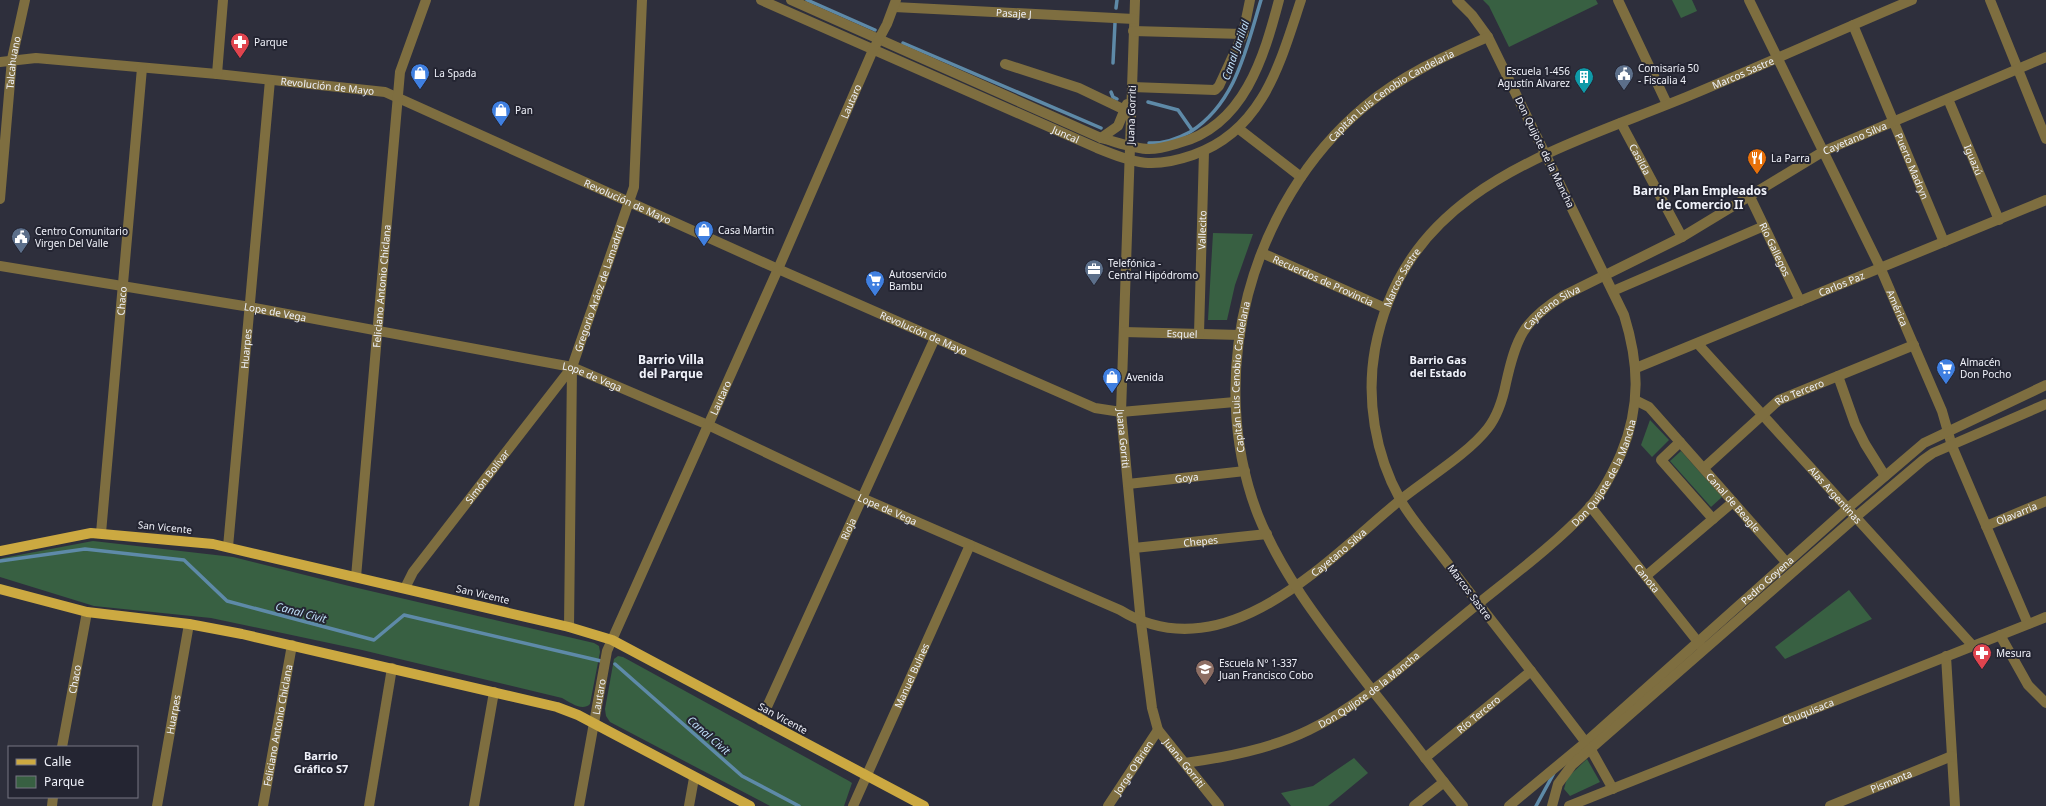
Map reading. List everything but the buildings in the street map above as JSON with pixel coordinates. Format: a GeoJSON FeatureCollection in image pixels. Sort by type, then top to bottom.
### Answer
{"type":"FeatureCollection","features":[{"type":"Feature","properties":{"kind":"main road","name":"San Vicente"},"geometry":{"type":"LineString","coordinates":[[0,551],[83,534],[101,533],[228,547],[569,627],[612,640],[924,806]]}},
{"type":"Feature","properties":{"kind":"main road"},"geometry":{"type":"LineString","coordinates":[[0,590],[87,612],[189,624],[292,645],[557,707],[594,723],[694,778],[750,806]]}},
{"type":"Feature","properties":{"kind":"street","name":"Talcahuano"},"geometry":{"type":"LineString","coordinates":[[0,199],[12,59],[25,0]]}},
{"type":"Feature","properties":{"kind":"street"},"geometry":{"type":"LineString","coordinates":[[217,74],[223,0]]}},
{"type":"Feature","properties":{"kind":"street","name":"Feliciano Antonio Chiclana"},"geometry":{"type":"LineString","coordinates":[[356,577],[400,72],[426,0]]}},
{"type":"Feature","properties":{"kind":"street","name":"Gregorio Aráoz de Lamadrid"},"geometry":{"type":"LineString","coordinates":[[569,627],[572,367],[634,187],[642,0]]}},
{"type":"Feature","properties":{"kind":"street","name":"Juncal"},"geometry":{"type":"LineString","coordinates":[[761,0],[1130,161],[1151,164],[1171,162],[1204,151],[1222,142],[1239,130],[1253,113],[1269,86],[1287,43],[1301,0]]}},
{"type":"Feature","properties":{"kind":"street","name":"Juncal"},"geometry":{"type":"LineString","coordinates":[[791,0],[1101,138],[1148,149],[1161,148],[1187,141],[1208,132],[1227,117],[1243,95],[1255,73],[1272,27],[1279,0]]}},
{"type":"Feature","properties":{"kind":"street","name":"Juana Gorriti"},"geometry":{"type":"LineString","coordinates":[[1135,0],[1121,412],[1134,548],[1152,708],[1158,730],[1219,806]]}},
{"type":"Feature","properties":{"kind":"street"},"geometry":{"type":"LineString","coordinates":[[1101,138],[1118,126],[1132,90],[1215,90],[1243,34],[1250,0]]}},
{"type":"Feature","properties":{"kind":"street","name":"Don Quijote de la Mancha"},"geometry":{"type":"LineString","coordinates":[[1185,763],[1239,754],[1302,733],[1324,722],[1372,689],[1534,558],[1590,506],[1602,488],[1621,453],[1635,400],[1636,368],[1632,341],[1624,315],[1488,37],[1472,15],[1457,0]]}},
{"type":"Feature","properties":{"kind":"street"},"geometry":{"type":"LineString","coordinates":[[1618,0],[1667,104]]}},
{"type":"Feature","properties":{"kind":"street","name":"América"},"geometry":{"type":"LineString","coordinates":[[1749,0],[1880,267],[1942,411],[1946,432],[2028,624]]}},
{"type":"Feature","properties":{"kind":"street","name":"Marcos Sastre"},"geometry":{"type":"LineString","coordinates":[[1613,789],[1588,745],[1400,500],[1378,443],[1372,400],[1375,353],[1385,308],[1409,262],[1427,237],[1445,218],[1470,196],[1494,181],[1546,154],[1778,58],[1909,0]]}},
{"type":"Feature","properties":{"kind":"street"},"geometry":{"type":"LineString","coordinates":[[1990,0],[2046,139]]}},
{"type":"Feature","properties":{"kind":"street","name":"Lautaro"},"geometry":{"type":"LineString","coordinates":[[579,806],[607,651],[778,268],[873,50],[895,4]]}},
{"type":"Feature","properties":{"kind":"street","name":"Pasaje J"},"geometry":{"type":"LineString","coordinates":[[895,4],[1134,19]]}},
{"type":"Feature","properties":{"kind":"street","name":"Puerto Madryn"},"geometry":{"type":"LineString","coordinates":[[1853,25],[1944,242]]}},
{"type":"Feature","properties":{"kind":"street"},"geometry":{"type":"LineString","coordinates":[[1134,31],[1243,34]]}},
{"type":"Feature","properties":{"kind":"street","name":"Capitán Luis Cenobio Candelaria"},"geometry":{"type":"LineString","coordinates":[[1463,806],[1339,648],[1297,587],[1267,534],[1253,500],[1245,471],[1238,438],[1235,402],[1240,335],[1248,295],[1262,253],[1280,211],[1301,177],[1334,137],[1377,96],[1412,73],[1488,37]]}},
{"type":"Feature","properties":{"kind":"street","name":"Cayetano Silva"},"geometry":{"type":"LineString","coordinates":[[1142,623],[1168,628],[1211,626],[1237,619],[1262,608],[1297,587],[1400,500],[1478,440],[1489,426],[1504,394],[1517,343],[1532,319],[1547,306],[1563,296],[1682,237],[1824,151],[2046,57]]}},
{"type":"Feature","properties":{"kind":"street","name":"Revolución de Mayo"},"geometry":{"type":"LineString","coordinates":[[0,62],[12,59],[36,58],[217,74],[372,90],[398,97],[778,268],[1095,408],[1121,412],[1235,402]]}},
{"type":"Feature","properties":{"kind":"street"},"geometry":{"type":"LineString","coordinates":[[1005,64],[1079,88],[1125,110]]}},
{"type":"Feature","properties":{"kind":"street","name":"Chaco"},"geometry":{"type":"LineString","coordinates":[[101,533],[142,68]]}},
{"type":"Feature","properties":{"kind":"street","name":"Huarpes"},"geometry":{"type":"LineString","coordinates":[[228,547],[270,80]]}},
{"type":"Feature","properties":{"kind":"street","name":"Iguazú"},"geometry":{"type":"LineString","coordinates":[[1948,99],[1999,220]]}},
{"type":"Feature","properties":{"kind":"street","name":"Casilda"},"geometry":{"type":"LineString","coordinates":[[1621,123],[1682,237]]}},
{"type":"Feature","properties":{"kind":"street"},"geometry":{"type":"LineString","coordinates":[[1239,130],[1301,177]]}},
{"type":"Feature","properties":{"kind":"street","name":"Vallecito"},"geometry":{"type":"LineString","coordinates":[[1199,334],[1204,151]]}},
{"type":"Feature","properties":{"kind":"street","name":"Río Gallegos"},"geometry":{"type":"LineString","coordinates":[[1750,197],[1800,302]]}},
{"type":"Feature","properties":{"kind":"street","name":"Carlos Paz"},"geometry":{"type":"LineString","coordinates":[[1636,368],[1698,344],[1880,267],[2046,200]]}},
{"type":"Feature","properties":{"kind":"street"},"geometry":{"type":"LineString","coordinates":[[1613,291],[1764,226]]}},
{"type":"Feature","properties":{"kind":"street","name":"Recuerdos de Provincia"},"geometry":{"type":"LineString","coordinates":[[1262,253],[1385,308]]}},
{"type":"Feature","properties":{"kind":"street","name":"Lope de Vega"},"geometry":{"type":"LineString","coordinates":[[0,266],[250,307],[572,367],[708,426],[862,498],[1120,610],[1142,623]]}},
{"type":"Feature","properties":{"kind":"street","name":"Esquel"},"geometry":{"type":"LineString","coordinates":[[1124,332],[1240,335]]}},
{"type":"Feature","properties":{"kind":"street","name":"Rioja"},"geometry":{"type":"LineString","coordinates":[[761,720],[935,338]]}},
{"type":"Feature","properties":{"kind":"street","name":"Alas Argentinas"},"geometry":{"type":"LineString","coordinates":[[1698,344],[1849,507],[1973,646]]}},
{"type":"Feature","properties":{"kind":"street","name":"Río Tercero"},"geometry":{"type":"LineString","coordinates":[[1704,468],[1779,400],[1914,345]]}},
{"type":"Feature","properties":{"kind":"street","name":"Simón Bolívar"},"geometry":{"type":"LineString","coordinates":[[405,588],[413,572],[572,367]]}},
{"type":"Feature","properties":{"kind":"street"},"geometry":{"type":"LineString","coordinates":[[1838,376],[1855,424],[1865,444],[1885,476]]}},
{"type":"Feature","properties":{"kind":"street","name":"Pedro Goyena"},"geometry":{"type":"LineString","coordinates":[[1701,646],[1787,563],[1849,507],[1924,443],[2046,385]]}},
{"type":"Feature","properties":{"kind":"street","name":"Canal de Beagle"},"geometry":{"type":"LineString","coordinates":[[1635,400],[1649,407],[1787,563]]}},
{"type":"Feature","properties":{"kind":"street","name":"Pedro Goyena"},"geometry":{"type":"LineString","coordinates":[[1509,806],[1588,745],[1701,646],[1923,460],[1933,453],[2046,404]]}},
{"type":"Feature","properties":{"kind":"street"},"geometry":{"type":"LineString","coordinates":[[1680,442],[1660,460],[1714,519]]}},
{"type":"Feature","properties":{"kind":"street","name":"Goya"},"geometry":{"type":"LineString","coordinates":[[1128,484],[1245,471]]}},
{"type":"Feature","properties":{"kind":"street","name":"Olavarria"},"geometry":{"type":"LineString","coordinates":[[1986,526],[2046,501]]}},
{"type":"Feature","properties":{"kind":"street"},"geometry":{"type":"LineString","coordinates":[[1646,576],[1733,502]]}},
{"type":"Feature","properties":{"kind":"street","name":"Canota"},"geometry":{"type":"LineString","coordinates":[[1590,506],[1701,646]]}},
{"type":"Feature","properties":{"kind":"street","name":"Chepes"},"geometry":{"type":"LineString","coordinates":[[1134,548],[1267,534]]}},
{"type":"Feature","properties":{"kind":"street","name":"Manuel Bulnes"},"geometry":{"type":"LineString","coordinates":[[853,806],[970,545]]}},
{"type":"Feature","properties":{"kind":"street","name":"Chaco"},"geometry":{"type":"LineString","coordinates":[[62,746],[87,612]]}},
{"type":"Feature","properties":{"kind":"street","name":"Chuquisaca"},"geometry":{"type":"LineString","coordinates":[[1569,806],[2046,617]]}},
{"type":"Feature","properties":{"kind":"street","name":"Huarpes"},"geometry":{"type":"LineString","coordinates":[[157,806],[189,624]]}},
{"type":"Feature","properties":{"kind":"street"},"geometry":{"type":"LineString","coordinates":[[2000,635],[2028,685],[2046,703]]}},
{"type":"Feature","properties":{"kind":"street","name":"Feliciano Antonio Chiclana"},"geometry":{"type":"LineString","coordinates":[[263,806],[292,645]]}},
{"type":"Feature","properties":{"kind":"street"},"geometry":{"type":"LineString","coordinates":[[1946,656],[1954,806]]}},
{"type":"Feature","properties":{"kind":"street"},"geometry":{"type":"LineString","coordinates":[[369,806],[392,668]]}},
{"type":"Feature","properties":{"kind":"street","name":"Río Tercero"},"geometry":{"type":"LineString","coordinates":[[1425,758],[1531,671]]}},
{"type":"Feature","properties":{"kind":"street"},"geometry":{"type":"LineString","coordinates":[[474,806],[494,692]]}},
{"type":"Feature","properties":{"kind":"street","name":"Jorge O'Brien"},"geometry":{"type":"LineString","coordinates":[[1108,806],[1158,730]]}},
{"type":"Feature","properties":{"kind":"street","name":"Pedro Goyena"},"geometry":{"type":"LineString","coordinates":[[1552,806],[1558,784],[1588,745]]}},
{"type":"Feature","properties":{"kind":"street","name":"Pismanta"},"geometry":{"type":"LineString","coordinates":[[1830,806],[1952,756]]}},
{"type":"Feature","properties":{"kind":"street"},"geometry":{"type":"LineString","coordinates":[[689,806],[694,778]]}},
{"type":"Feature","properties":{"kind":"street"},"geometry":{"type":"LineString","coordinates":[[1414,806],[1444,782]]}},
{"type":"Feature","properties":{"kind":"green space"},"geometry":{"type":"Polygon","coordinates":[[[1483,0],[1596,0],[1598,4],[1509,47],[1489,6],[1483,0]]]}},
{"type":"Feature","properties":{"kind":"green space"},"geometry":{"type":"Polygon","coordinates":[[[1672,0],[1692,0],[1697,11],[1681,18],[1672,0]]]}},
{"type":"Feature","properties":{"kind":"green space"},"geometry":{"type":"Polygon","coordinates":[[[1213,233],[1253,234],[1235,285],[1227,320],[1208,320],[1213,233]]]}},
{"type":"Feature","properties":{"kind":"green space"},"geometry":{"type":"Polygon","coordinates":[[[1650,420],[1669,440],[1652,457],[1641,445],[1650,420]]]}},
{"type":"Feature","properties":{"kind":"green space"},"geometry":{"type":"Polygon","coordinates":[[[1681,451],[1722,497],[1711,507],[1670,461],[1681,451]]]}},
{"type":"Feature","properties":{"kind":"green space"},"geometry":{"type":"Polygon","coordinates":[[[93,541],[233,557],[349,586],[594,643],[599,646],[600,652],[590,704],[580,707],[562,698],[362,650],[211,618],[94,606],[0,577],[0,559],[93,541]]]}},
{"type":"Feature","properties":{"kind":"green space"},"geometry":{"type":"Polygon","coordinates":[[[1849,590],[1872,619],[1785,659],[1775,647],[1849,590]]]}},
{"type":"Feature","properties":{"kind":"green space"},"geometry":{"type":"Polygon","coordinates":[[[618,656],[623,657],[849,781],[852,783],[844,806],[770,806],[610,722],[606,716],[605,709],[614,659],[618,656]]]}},
{"type":"Feature","properties":{"kind":"green space"},"geometry":{"type":"Polygon","coordinates":[[[1354,758],[1368,773],[1328,806],[1291,806],[1281,793],[1313,786],[1354,758]]]}},
{"type":"Feature","properties":{"kind":"green space"},"geometry":{"type":"Polygon","coordinates":[[[1587,759],[1600,782],[1570,796],[1564,789],[1567,778],[1587,759]]]}},
{"type":"Feature","properties":{"kind":"waterway"},"geometry":{"type":"LineString","coordinates":[[807,0],[875,30]]}},
{"type":"Feature","properties":{"kind":"waterway"},"geometry":{"type":"LineString","coordinates":[[1116,8],[1117,0]]}},
{"type":"Feature","properties":{"kind":"waterway","name":"Canal Jarillal"},"geometry":{"type":"LineString","coordinates":[[1149,143],[1159,143],[1180,137],[1190,132],[1206,120],[1218,106],[1229,90],[1237,74],[1261,0]]}},
{"type":"Feature","properties":{"kind":"waterway"},"geometry":{"type":"LineString","coordinates":[[1113,63],[1115,23]]}},
{"type":"Feature","properties":{"kind":"waterway"},"geometry":{"type":"LineString","coordinates":[[903,43],[1101,128]]}},
{"type":"Feature","properties":{"kind":"waterway"},"geometry":{"type":"LineString","coordinates":[[1111,92],[1113,97],[1117,99]]}},
{"type":"Feature","properties":{"kind":"waterway","name":"Canal Jarillal"},"geometry":{"type":"LineString","coordinates":[[1148,102],[1178,110],[1192,130]]}},
{"type":"Feature","properties":{"kind":"waterway","name":"Canal Civit"},"geometry":{"type":"LineString","coordinates":[[0,561],[85,549],[184,560],[227,601],[374,640],[404,615],[601,661]]}},
{"type":"Feature","properties":{"kind":"waterway","name":"Canal Civit"},"geometry":{"type":"LineString","coordinates":[[615,664],[742,776],[799,806]]}},
{"type":"Feature","properties":{"kind":"waterway","name":"Canal Civit"},"geometry":{"type":"LineString","coordinates":[[1536,806],[1554,773]]}},
{"type":"Feature","properties":{"kind":"place","name":"Parque"},"geometry":{"type":"Point","coordinates":[240,59]}},
{"type":"Feature","properties":{"kind":"place","name":"La Spada"},"geometry":{"type":"Point","coordinates":[420,90]}},
{"type":"Feature","properties":{"kind":"place","name":"Comisaría 50 - Fiscalia 4"},"geometry":{"type":"Point","coordinates":[1624,91]}},
{"type":"Feature","properties":{"kind":"place","name":"Escuela 1-456 Agustín Alvarez"},"geometry":{"type":"Point","coordinates":[1584,94]}},
{"type":"Feature","properties":{"kind":"place","name":"Pan"},"geometry":{"type":"Point","coordinates":[501,127]}},
{"type":"Feature","properties":{"kind":"place","name":"La Parra"},"geometry":{"type":"Point","coordinates":[1757,175]}},
{"type":"Feature","properties":{"kind":"place","name":"Casa Martin"},"geometry":{"type":"Point","coordinates":[704,247]}},
{"type":"Feature","properties":{"kind":"place","name":"Centro Comunitario Virgen Del Valle"},"geometry":{"type":"Point","coordinates":[21,254]}},
{"type":"Feature","properties":{"kind":"place","name":"Telefónica - Central Hipódromo"},"geometry":{"type":"Point","coordinates":[1094,286]}},
{"type":"Feature","properties":{"kind":"place","name":"Autoservicio Bambu"},"geometry":{"type":"Point","coordinates":[875,297]}},
{"type":"Feature","properties":{"kind":"place","name":"Almacén Don Pocho"},"geometry":{"type":"Point","coordinates":[1946,385]}},
{"type":"Feature","properties":{"kind":"place","name":"Avenida"},"geometry":{"type":"Point","coordinates":[1112,394]}},
{"type":"Feature","properties":{"kind":"place","name":"Mesura"},"geometry":{"type":"Point","coordinates":[1982,670]}},
{"type":"Feature","properties":{"kind":"place","name":"Escuela N° 1-337 Juan Francisco Cobo"},"geometry":{"type":"Point","coordinates":[1205,686]}},
{"type":"Feature","properties":{"kind":"district","name":"Barrio Plan Empleados de Comercio II"},"geometry":{"type":"Point","coordinates":[1700,197]}},
{"type":"Feature","properties":{"kind":"district","name":"Barrio Gas del Estado"},"geometry":{"type":"Point","coordinates":[1438,365]}},
{"type":"Feature","properties":{"kind":"district","name":"Barrio Villa del Parque"},"geometry":{"type":"Point","coordinates":[671,366]}},
{"type":"Feature","properties":{"kind":"district","name":"Barrio Gráfico S7"},"geometry":{"type":"Point","coordinates":[321,761]}}]}
